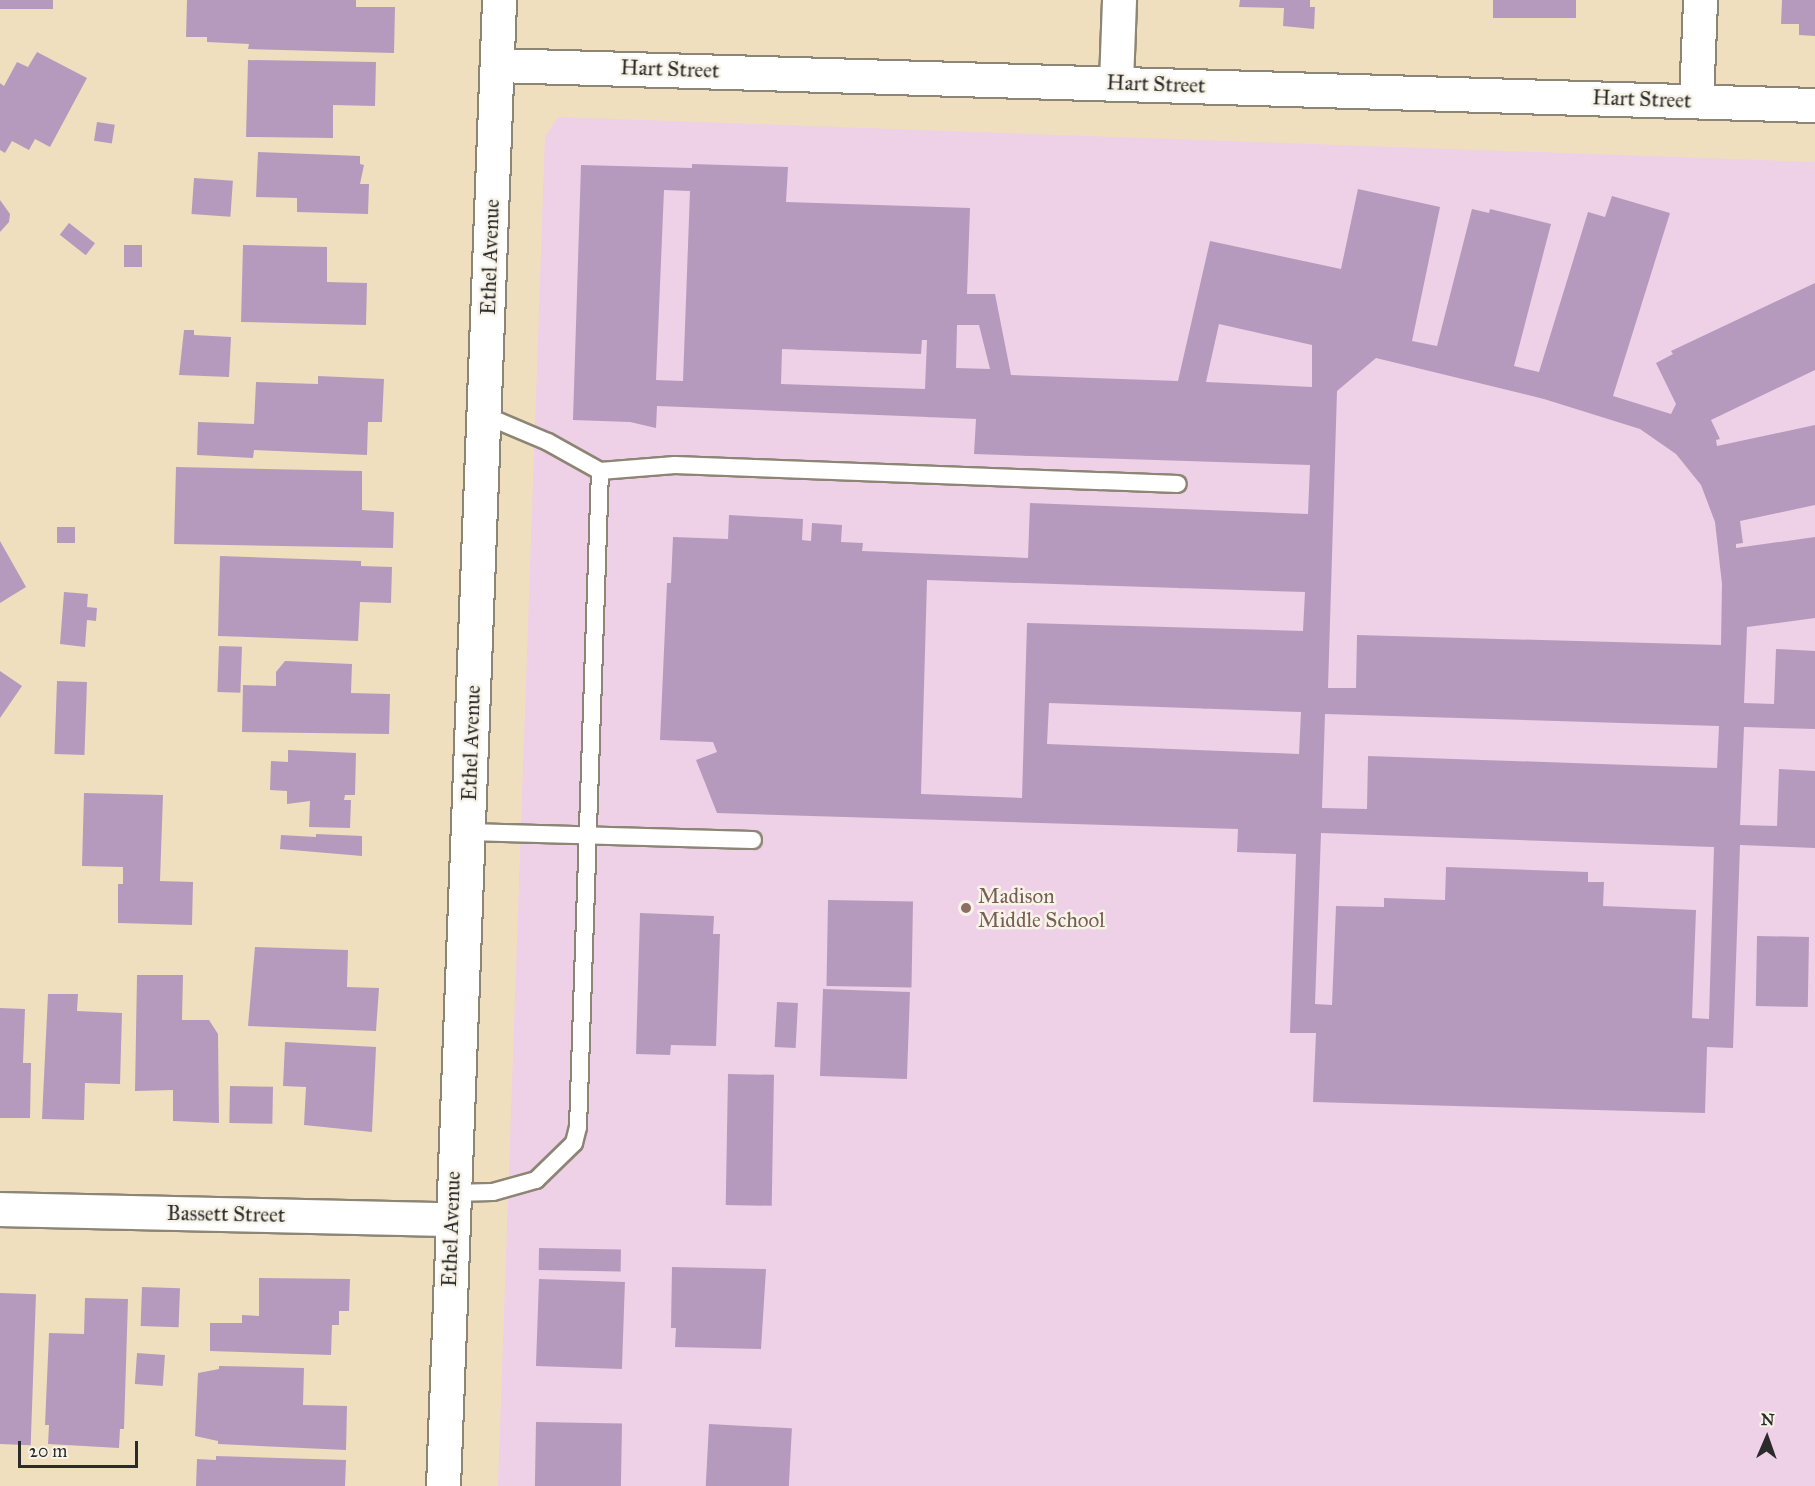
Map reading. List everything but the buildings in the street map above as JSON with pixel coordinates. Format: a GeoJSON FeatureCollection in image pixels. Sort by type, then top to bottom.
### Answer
{"type":"FeatureCollection","features":[{"type":"Feature","properties":{"kind":"street","name":"Ethel Avenue"},"geometry":{"type":"LineString","coordinates":[[443,1486],[499,0]]}},
{"type":"Feature","properties":{"kind":"street"},"geometry":{"type":"LineString","coordinates":[[1116,82],[1119,0]]}},
{"type":"Feature","properties":{"kind":"street"},"geometry":{"type":"LineString","coordinates":[[1696,101],[1700,0]]}},
{"type":"Feature","properties":{"kind":"street","name":"Hart Street"},"geometry":{"type":"LineString","coordinates":[[497,64],[1815,105]]}},
{"type":"Feature","properties":{"kind":"street","name":"Bassett Street"},"geometry":{"type":"LineString","coordinates":[[0,1209],[452,1206]]}},
{"type":"Feature","properties":{"kind":"lane"},"geometry":{"type":"LineString","coordinates":[[484,415],[548,442],[600,471],[675,465],[1178,484]]}},
{"type":"Feature","properties":{"kind":"lane"},"geometry":{"type":"LineString","coordinates":[[452,1206],[536,1180],[574,1143],[578,1127],[600,471]]}},
{"type":"Feature","properties":{"kind":"lane"},"geometry":{"type":"LineString","coordinates":[[467,832],[753,840]]}},
{"type":"Feature","properties":{"kind":"shaded area"},"geometry":{"type":"Polygon","coordinates":[[[558,117],[1815,162],[1815,1486],[498,1486],[545,137],[558,117]]]}},
{"type":"Feature","properties":{"kind":"place","name":"Madison Middle School"},"geometry":{"type":"Point","coordinates":[966,908]}}]}
